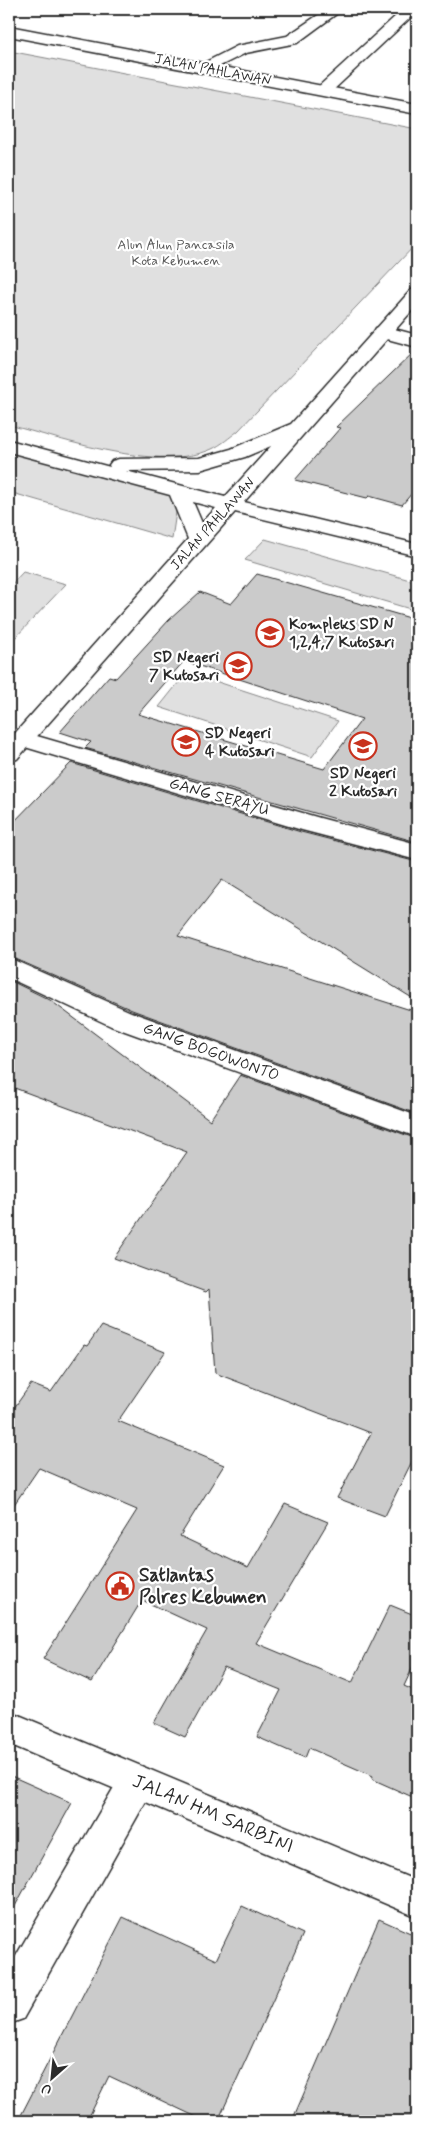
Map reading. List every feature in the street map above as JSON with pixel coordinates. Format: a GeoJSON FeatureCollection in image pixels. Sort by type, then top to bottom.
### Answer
{"type":"FeatureCollection","features":[{"type":"Feature","properties":{"kind":"main road"},"geometry":{"type":"LineString","coordinates":[[203,69],[242,49],[292,40],[332,12]]}},
{"type":"Feature","properties":{"kind":"main road"},"geometry":{"type":"LineString","coordinates":[[323,91],[404,16]]}},
{"type":"Feature","properties":{"kind":"main road","name":"JALAN PAHLAWAN"},"geometry":{"type":"LineString","coordinates":[[9,31],[417,109]]}},
{"type":"Feature","properties":{"kind":"main road","name":"JALAN PAHLAWAN"},"geometry":{"type":"LineString","coordinates":[[16,746],[230,506],[264,487],[300,426],[417,294]]}},
{"type":"Feature","properties":{"kind":"main road"},"geometry":{"type":"LineString","coordinates":[[383,332],[417,341]]}},
{"type":"Feature","properties":{"kind":"main road"},"geometry":{"type":"LineString","coordinates":[[77,464],[148,466],[200,464],[238,453],[300,426]]}},
{"type":"Feature","properties":{"kind":"main road"},"geometry":{"type":"LineString","coordinates":[[9,446],[230,506],[285,517],[417,550]]}},
{"type":"Feature","properties":{"kind":"main road"},"geometry":{"type":"LineString","coordinates":[[264,487],[285,517]]}},
{"type":"Feature","properties":{"kind":"main road"},"geometry":{"type":"LineString","coordinates":[[179,492],[199,540]]}},
{"type":"Feature","properties":{"kind":"main road","name":"GANG SERAYU"},"geometry":{"type":"LineString","coordinates":[[16,746],[417,852]]}},
{"type":"Feature","properties":{"kind":"main road","name":"GANG BOGOWONTO"},"geometry":{"type":"LineString","coordinates":[[9,967],[121,1019],[417,1127]]}},
{"type":"Feature","properties":{"kind":"main road","name":"JALAN HM SARBINI"},"geometry":{"type":"LineString","coordinates":[[9,1727],[417,1899]]}},
{"type":"Feature","properties":{"kind":"main road"},"geometry":{"type":"LineString","coordinates":[[9,2005],[138,1782]]}},
{"type":"Feature","properties":{"kind":"green space","name":"Alun Alun Pancasila Kota Kebumen"},"geometry":{"type":"Polygon","coordinates":[[[9,51],[417,129],[417,243],[238,431],[212,449],[191,455],[166,457],[139,456],[83,445],[9,425],[9,51]]]}},
{"type":"Feature","properties":{"kind":"green space"},"geometry":{"type":"Polygon","coordinates":[[[9,446],[179,492],[172,539],[9,492],[9,446]]]}},
{"type":"Feature","properties":{"kind":"green space"},"geometry":{"type":"Polygon","coordinates":[[[265,539],[417,582],[417,611],[245,560],[265,539]]]}},
{"type":"Feature","properties":{"kind":"green space"},"geometry":{"type":"Polygon","coordinates":[[[23,572],[66,584],[14,639],[9,638],[9,587],[23,572]]]}},
{"type":"Feature","properties":{"kind":"green space"},"geometry":{"type":"Polygon","coordinates":[[[187,672],[338,721],[312,757],[159,707],[187,672]]]}},
{"type":"Feature","properties":{"kind":"building"},"geometry":{"type":"Polygon","coordinates":[[[417,349],[417,487],[402,505],[295,480],[340,428],[336,427],[417,349]]]}},
{"type":"Feature","properties":{"kind":"building"},"geometry":{"type":"Polygon","coordinates":[[[257,574],[417,620],[417,842],[85,748],[91,742],[60,732],[109,676],[116,678],[169,620],[200,592],[231,604],[257,574]],[[184,661],[138,714],[324,769],[362,719],[184,661]]]}},
{"type":"Feature","properties":{"kind":"building"},"geometry":{"type":"Polygon","coordinates":[[[71,763],[301,832],[417,862],[417,1001],[222,880],[178,936],[417,1012],[417,1114],[132,1010],[9,956],[9,827],[71,763]]]}},
{"type":"Feature","properties":{"kind":"building"},"geometry":{"type":"Polygon","coordinates":[[[9,980],[50,1000],[210,1120],[240,1075],[417,1139],[417,1451],[385,1516],[337,1498],[371,1433],[215,1373],[209,1289],[206,1292],[114,1258],[187,1152],[9,1086],[9,980]]]}},
{"type":"Feature","properties":{"kind":"building"},"geometry":{"type":"Polygon","coordinates":[[[101,1326],[165,1352],[118,1421],[224,1465],[180,1536],[248,1568],[285,1504],[328,1522],[256,1643],[352,1683],[390,1605],[417,1616],[417,1658],[404,1686],[417,1692],[417,1799],[372,1779],[373,1776],[309,1748],[305,1758],[257,1737],[281,1690],[224,1667],[185,1737],[154,1723],[207,1630],[142,1600],[92,1682],[43,1659],[137,1510],[39,1468],[9,1512],[9,1415],[31,1384],[51,1392],[84,1345],[87,1346],[101,1326]]]}},
{"type":"Feature","properties":{"kind":"building"},"geometry":{"type":"Polygon","coordinates":[[[9,1775],[72,1803],[9,1917],[9,1775]]]}},
{"type":"Feature","properties":{"kind":"building"},"geometry":{"type":"Polygon","coordinates":[[[242,1906],[303,1934],[218,2121],[205,2121],[109,2076],[87,2121],[18,2121],[123,1917],[216,1960],[242,1906]]]}},
{"type":"Feature","properties":{"kind":"building"},"geometry":{"type":"Polygon","coordinates":[[[379,1919],[417,1936],[417,2121],[292,2121],[379,1919]]]}},
{"type":"Feature","properties":{"kind":"place","name":"Kompleks SD N 1,2,4,7 Kutosari"},"geometry":{"type":"Point","coordinates":[270,633]}},
{"type":"Feature","properties":{"kind":"place","name":"SD Negeri 7 Kutosari"},"geometry":{"type":"Point","coordinates":[238,666]}},
{"type":"Feature","properties":{"kind":"place","name":"SD Negeri 4 Kutosari"},"geometry":{"type":"Point","coordinates":[186,742]}},
{"type":"Feature","properties":{"kind":"place","name":"SD Negeri 2 Kutosari"},"geometry":{"type":"Point","coordinates":[363,746]}},
{"type":"Feature","properties":{"kind":"place","name":"Satlantas Polres Kebumen"},"geometry":{"type":"Point","coordinates":[120,1586]}}]}
